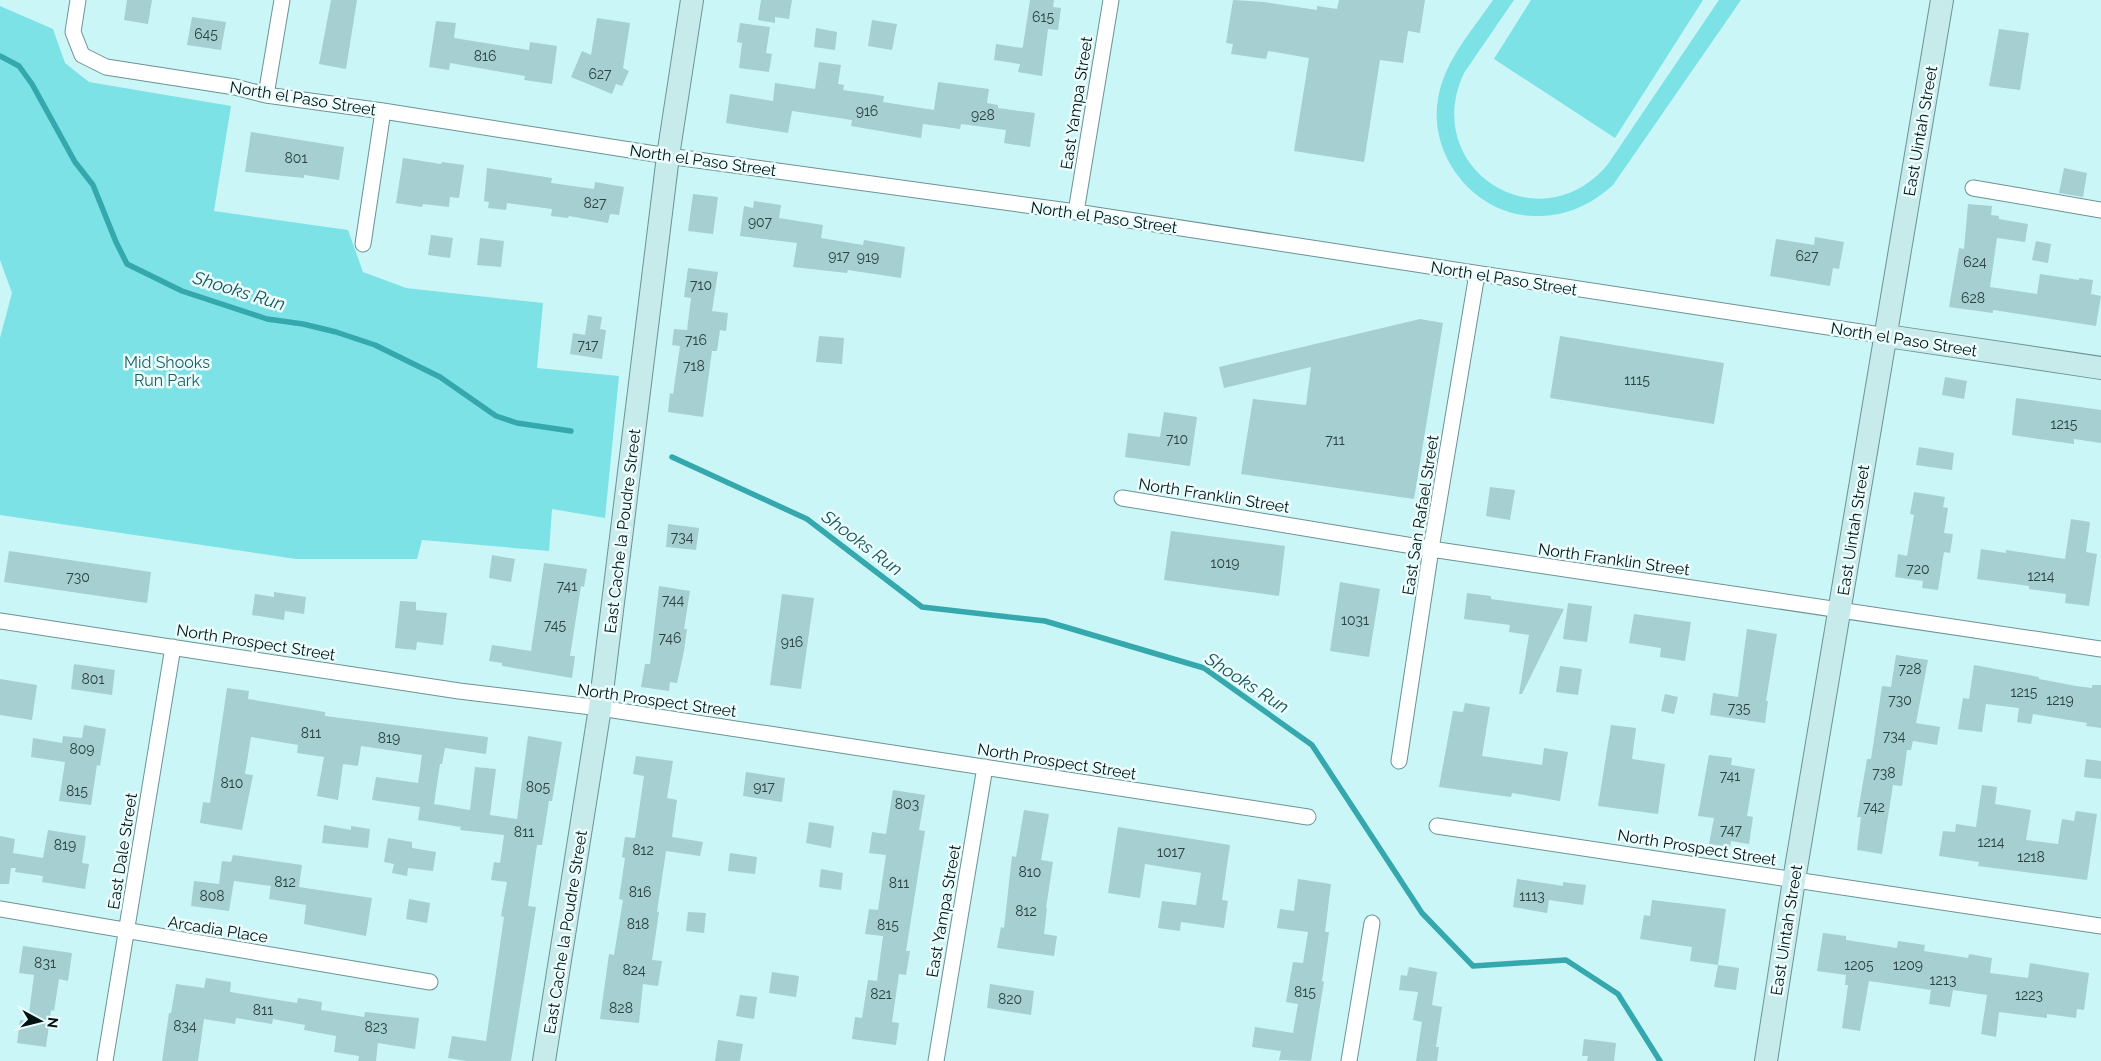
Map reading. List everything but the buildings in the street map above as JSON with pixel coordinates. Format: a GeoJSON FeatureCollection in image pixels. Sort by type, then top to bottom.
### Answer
{"type":"FeatureCollection","features":[{"type":"Feature","properties":{"kind":"street","name":"North el Paso Street"},"geometry":{"type":"LineString","coordinates":[[78,0],[73,32],[82,55],[106,67],[235,87],[266,95],[383,111],[668,156],[1076,212],[2101,368]]}},
{"type":"Feature","properties":{"kind":"street"},"geometry":{"type":"LineString","coordinates":[[266,95],[282,0]]}},
{"type":"Feature","properties":{"kind":"street","name":"East Cache la Poudre Street"},"geometry":{"type":"LineString","coordinates":[[544,1061],[600,708],[668,156],[692,0]]}},
{"type":"Feature","properties":{"kind":"street","name":"East Yampa Street"},"geometry":{"type":"LineString","coordinates":[[1076,212],[1111,0]]}},
{"type":"Feature","properties":{"kind":"street","name":"East Uintah Street"},"geometry":{"type":"LineString","coordinates":[[1767,1050],[1942,0]]}},
{"type":"Feature","properties":{"kind":"street"},"geometry":{"type":"LineString","coordinates":[[363,244],[383,111]]}},
{"type":"Feature","properties":{"kind":"street"},"geometry":{"type":"LineString","coordinates":[[1974,188],[2101,210]]}},
{"type":"Feature","properties":{"kind":"street","name":"East San Rafael Street"},"geometry":{"type":"LineString","coordinates":[[1399,762],[1431,549],[1477,274]]}},
{"type":"Feature","properties":{"kind":"street","name":"North Franklin Street"},"geometry":{"type":"LineString","coordinates":[[1122,498],[1431,549],[2101,649]]}},
{"type":"Feature","properties":{"kind":"street","name":"North Prospect Street"},"geometry":{"type":"LineString","coordinates":[[0,621],[459,691],[600,708],[1308,817]]}},
{"type":"Feature","properties":{"kind":"street","name":"East Dale Street"},"geometry":{"type":"LineString","coordinates":[[105,1061],[173,647]]}},
{"type":"Feature","properties":{"kind":"street","name":"East Yampa Street"},"geometry":{"type":"LineString","coordinates":[[936,1061],[985,767]]}},
{"type":"Feature","properties":{"kind":"street","name":"North Prospect Street"},"geometry":{"type":"LineString","coordinates":[[1437,826],[2101,926]]}},
{"type":"Feature","properties":{"kind":"street","name":"Arcadia Place"},"geometry":{"type":"LineString","coordinates":[[0,910],[430,982]]}},
{"type":"Feature","properties":{"kind":"street"},"geometry":{"type":"LineString","coordinates":[[1349,1061],[1372,923]]}},
{"type":"Feature","properties":{"kind":"green space"},"geometry":{"type":"Polygon","coordinates":[[[1493,0],[1514,0],[1464,73],[1454,108],[1458,139],[1472,166],[1494,185],[1521,197],[1550,198],[1580,188],[1608,164],[1719,0],[1741,0],[1613,185],[1587,204],[1567,212],[1534,216],[1513,213],[1493,205],[1475,194],[1448,161],[1440,141],[1437,120],[1441,85],[1460,47],[1493,0]]]}},
{"type":"Feature","properties":{"kind":"green space"},"geometry":{"type":"Polygon","coordinates":[[[1531,0],[1703,0],[1615,138],[1494,59],[1531,0]]]}},
{"type":"Feature","properties":{"kind":"green space","name":"Mid Shooks Run Park"},"geometry":{"type":"Polygon","coordinates":[[[0,6],[53,29],[65,63],[89,82],[231,106],[214,211],[348,230],[363,272],[406,288],[543,303],[537,368],[619,376],[605,518],[552,509],[549,551],[422,540],[417,559],[296,559],[0,515],[0,338],[12,293],[0,260],[0,6]]]}},
{"type":"Feature","properties":{"kind":"waterway","name":"Shooks Run"},"geometry":{"type":"LineString","coordinates":[[0,56],[19,66],[32,84],[75,162],[93,185],[127,264],[182,291],[267,319],[303,324],[336,332],[375,345],[440,377],[496,416],[517,423],[571,431]]}},
{"type":"Feature","properties":{"kind":"waterway","name":"Shooks Run"},"geometry":{"type":"LineString","coordinates":[[672,457],[807,519],[922,607],[1045,621],[1204,668],[1312,745],[1422,913],[1473,966],[1566,960],[1618,994],[1660,1061]]}}]}
